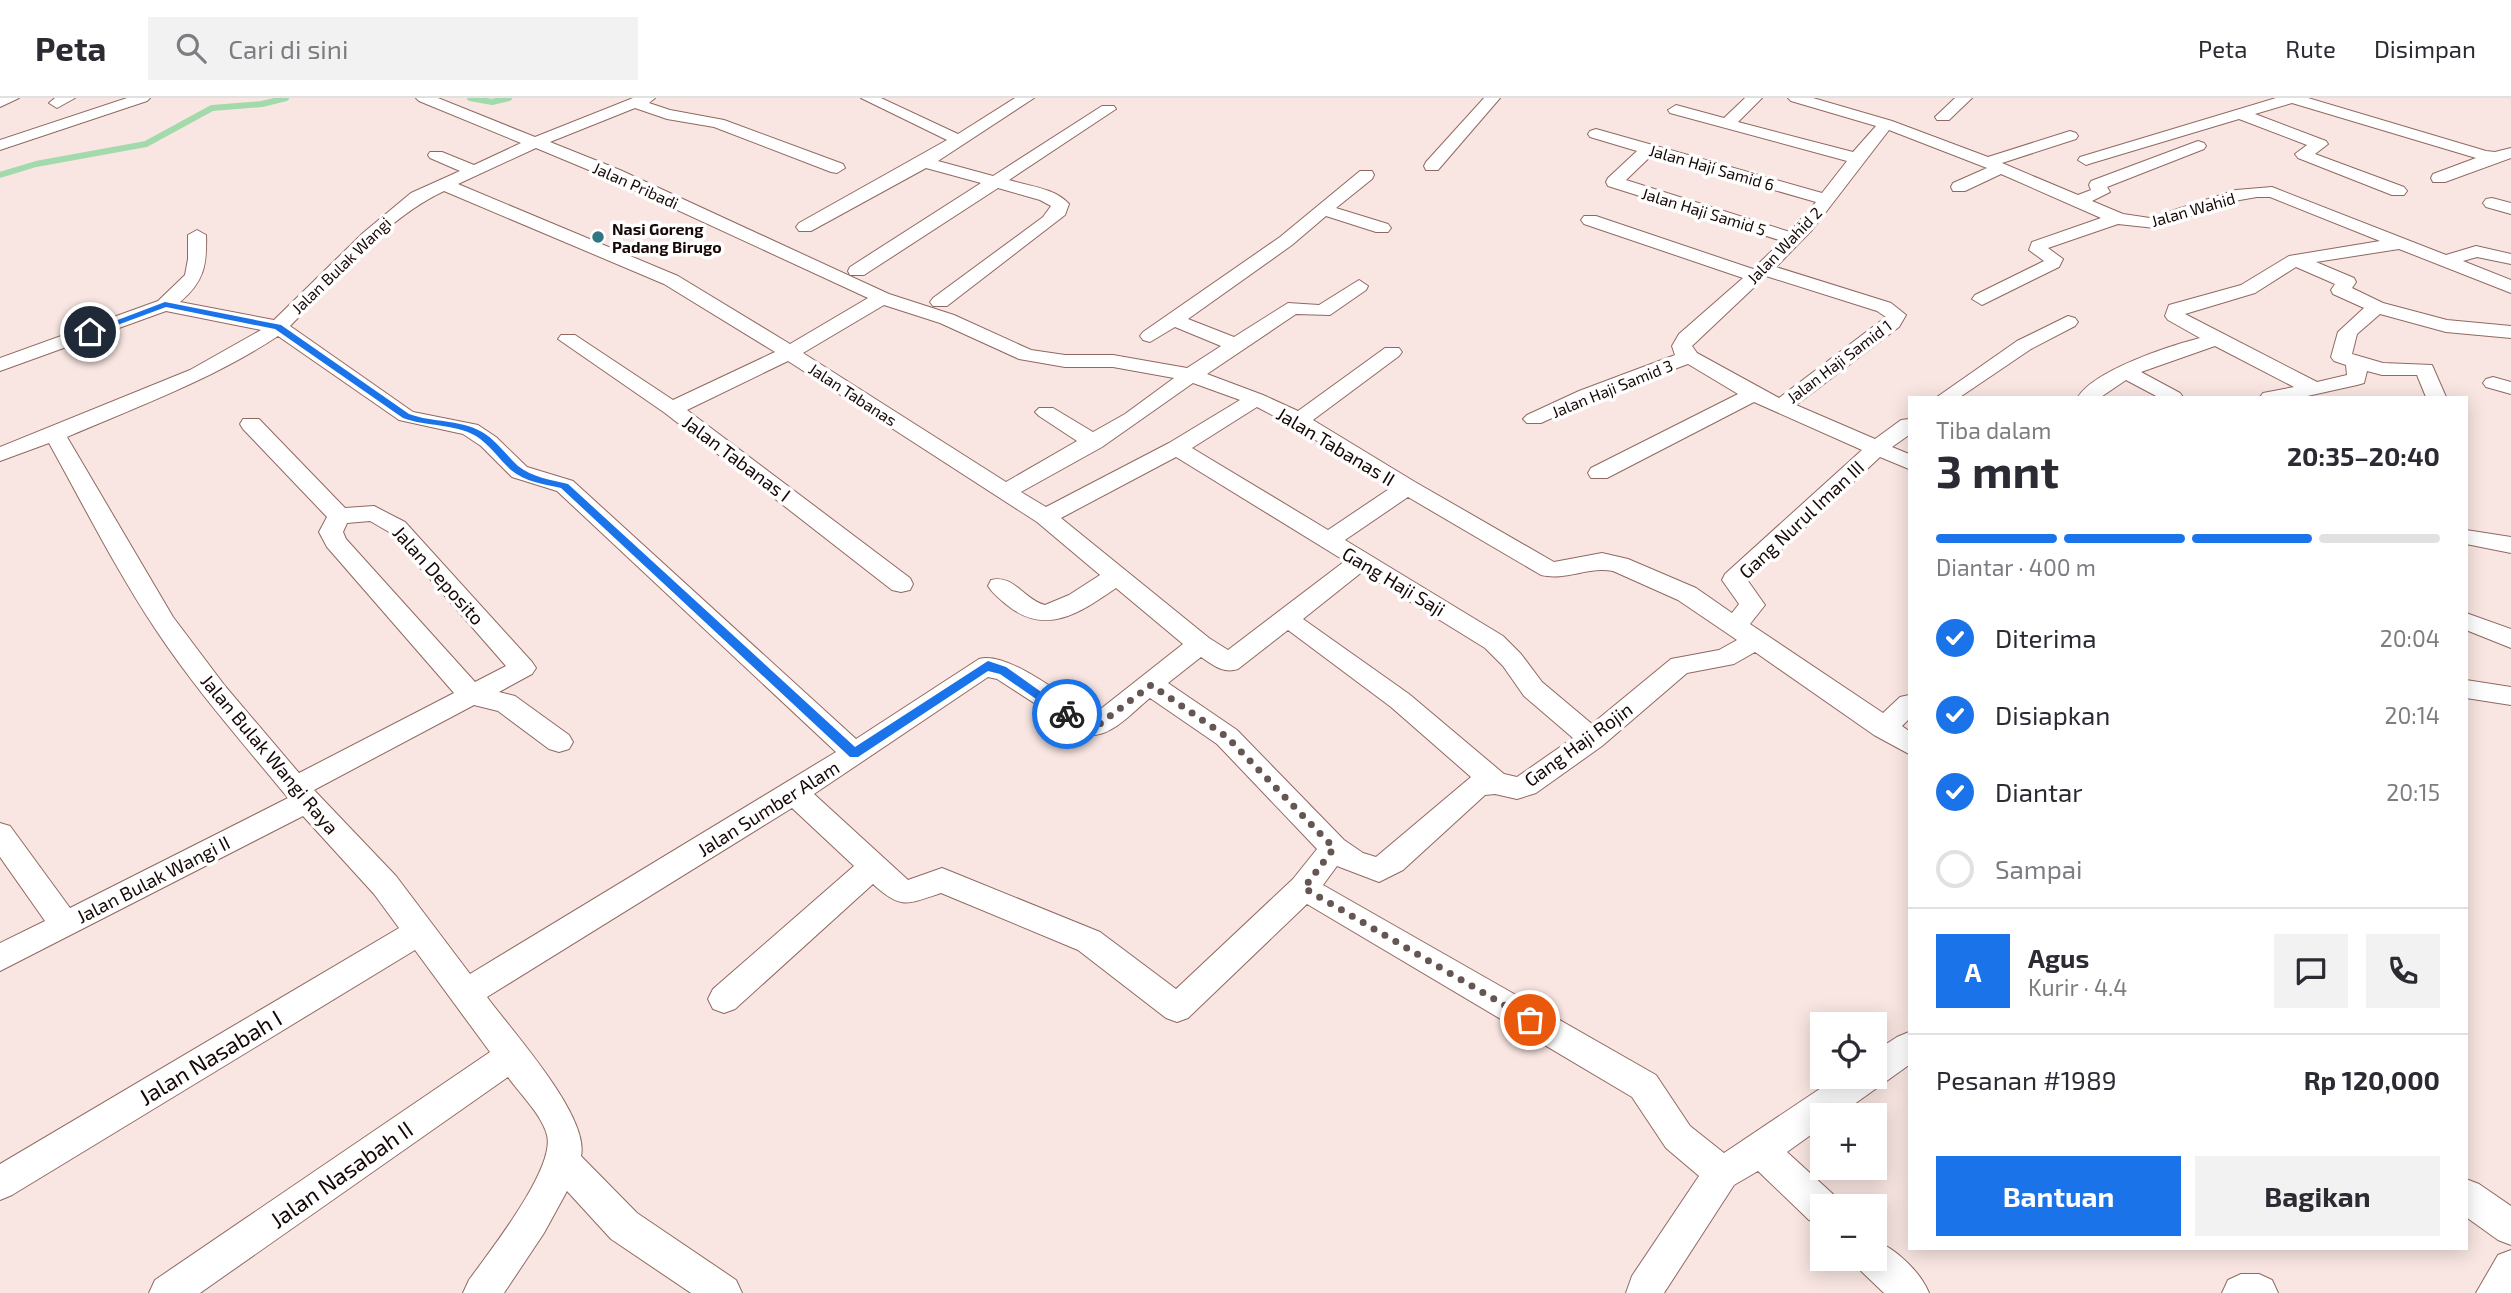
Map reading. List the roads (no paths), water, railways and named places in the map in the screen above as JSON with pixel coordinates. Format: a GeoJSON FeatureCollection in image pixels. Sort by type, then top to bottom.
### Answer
{"type":"FeatureCollection","features":[{"type":"Feature","properties":{"kind":"street"},"geometry":{"type":"LineString","coordinates":[[0,102],[11,98]]}},
{"type":"Feature","properties":{"kind":"street"},"geometry":{"type":"LineString","coordinates":[[0,145],[142,98]]}},
{"type":"Feature","properties":{"kind":"street","name":"Jalan Pribadi"},"geometry":{"type":"LineString","coordinates":[[424,98],[614,174],[882,298]]}},
{"type":"Feature","properties":{"kind":"street"},"geometry":{"type":"LineString","coordinates":[[869,98],[962,148]]}},
{"type":"Feature","properties":{"kind":"street"},"geometry":{"type":"LineString","coordinates":[[990,98],[1011,107]]}},
{"type":"Feature","properties":{"kind":"street"},"geometry":{"type":"LineString","coordinates":[[805,227],[942,150],[962,148],[1011,107],[1026,98]]}},
{"type":"Feature","properties":{"kind":"street"},"geometry":{"type":"LineString","coordinates":[[1432,166],[1492,98]]}},
{"type":"Feature","properties":{"kind":"street"},"geometry":{"type":"LineString","coordinates":[[1728,123],[1754,98]]}},
{"type":"Feature","properties":{"kind":"street","name":"Jalan Wahid"},"geometry":{"type":"LineString","coordinates":[[1796,98],[1886,124],[1995,165],[2117,218],[2135,223],[2157,223],[2252,191],[2273,192],[2398,244],[2511,286]]}},
{"type":"Feature","properties":{"kind":"street"},"geometry":{"type":"LineString","coordinates":[[1943,117],[1964,98]]}},
{"type":"Feature","properties":{"kind":"street"},"geometry":{"type":"LineString","coordinates":[[2086,160],[2289,98],[2492,157]]}},
{"type":"Feature","properties":{"kind":"street"},"geometry":{"type":"LineString","coordinates":[[2333,110],[2353,98]]}},
{"type":"Feature","properties":{"kind":"street"},"geometry":{"type":"LineString","coordinates":[[641,100],[667,114],[718,123],[837,168]]}},
{"type":"Feature","properties":{"kind":"street","name":"Jalan Bulak Wangi"},"geometry":{"type":"LineString","coordinates":[[0,454],[55,434],[197,374],[255,343],[278,327],[390,218],[417,197],[534,143],[641,100]]}},
{"type":"Feature","properties":{"kind":"street"},"geometry":{"type":"LineString","coordinates":[[857,271],[1108,109]]}},
{"type":"Feature","properties":{"kind":"street"},"geometry":{"type":"LineString","coordinates":[[1676,110],[1856,158]]}},
{"type":"Feature","properties":{"kind":"street"},"geometry":{"type":"LineString","coordinates":[[2240,114],[2320,144],[2304,155],[2398,191]]}},
{"type":"Feature","properties":{"kind":"street","name":"Jalan Wahid 2"},"geometry":{"type":"LineString","coordinates":[[1690,357],[1683,352],[1682,346],[1686,338],[1794,239],[1827,200],[1856,158],[1886,124]]}},
{"type":"Feature","properties":{"kind":"street","name":"Jalan Haji Samid 6"},"geometry":{"type":"LineString","coordinates":[[1597,134],[1827,200]]}},
{"type":"Feature","properties":{"kind":"street"},"geometry":{"type":"LineString","coordinates":[[1959,187],[1995,165],[2070,136]]}},
{"type":"Feature","properties":{"kind":"street"},"geometry":{"type":"LineString","coordinates":[[2077,201],[2101,192],[2097,185],[2197,146]]}},
{"type":"Feature","properties":{"kind":"street","name":"Jalan Haji Samid 5"},"geometry":{"type":"LineString","coordinates":[[1650,148],[1614,182],[1794,239]]}},
{"type":"Feature","properties":{"kind":"street"},"geometry":{"type":"LineString","coordinates":[[2439,178],[2492,157],[2511,153]]}},
{"type":"Feature","properties":{"kind":"street"},"geometry":{"type":"LineString","coordinates":[[436,155],[472,170]]}},
{"type":"Feature","properties":{"kind":"street"},"geometry":{"type":"LineString","coordinates":[[924,162],[1046,196],[1058,201],[1060,207],[1049,221],[940,302]]}},
{"type":"Feature","properties":{"kind":"street"},"geometry":{"type":"LineString","coordinates":[[988,162],[1015,168]]}},
{"type":"Feature","properties":{"kind":"street"},"geometry":{"type":"LineString","coordinates":[[1150,336],[1286,241],[1366,175]]}},
{"type":"Feature","properties":{"kind":"street","name":"Jalan Tabanas"},"geometry":{"type":"LineString","coordinates":[[442,184],[701,296],[1045,517],[1200,645],[1228,663],[1327,590],[1359,562]]}},
{"type":"Feature","properties":{"kind":"street"},"geometry":{"type":"LineString","coordinates":[[2491,202],[2511,209]]}},
{"type":"Feature","properties":{"kind":"street"},"geometry":{"type":"LineString","coordinates":[[1324,210],[1382,228]]}},
{"type":"Feature","properties":{"kind":"street"},"geometry":{"type":"LineString","coordinates":[[1982,299],[2053,263],[2054,259],[2038,250],[2038,246],[2117,218]]}},
{"type":"Feature","properties":{"kind":"street"},"geometry":{"type":"LineString","coordinates":[[1590,220],[1760,273]]}},
{"type":"Feature","properties":{"kind":"street"},"geometry":{"type":"LineString","coordinates":[[0,365],[165,304],[183,292],[200,262],[197,235]]}},
{"type":"Feature","properties":{"kind":"street"},"geometry":{"type":"LineString","coordinates":[[2314,388],[2177,317],[2176,309],[2248,289],[2295,260],[2398,244]]}},
{"type":"Feature","properties":{"kind":"street"},"geometry":{"type":"LineString","coordinates":[[2445,261],[2476,251],[2511,259]]}},
{"type":"Feature","properties":{"kind":"street"},"geometry":{"type":"LineString","coordinates":[[2295,260],[2347,282],[2340,290],[2364,299],[2376,307],[2446,326],[2511,332]]}},
{"type":"Feature","properties":{"kind":"street","name":"Jalan Haji Samid 1"},"geometry":{"type":"LineString","coordinates":[[1760,273],[1884,307],[1896,315],[1892,323],[1781,406]]}},
{"type":"Feature","properties":{"kind":"street"},"geometry":{"type":"LineString","coordinates":[[1004,492],[1094,442],[1289,310],[1295,307],[1323,311],[1359,286]]}},
{"type":"Feature","properties":{"kind":"street"},"geometry":{"type":"LineString","coordinates":[[672,409],[789,353],[882,298]]}},
{"type":"Feature","properties":{"kind":"street","name":"Jalan Tabanas II"},"geometry":{"type":"LineString","coordinates":[[882,298],[947,319],[1026,355],[1065,361],[1113,361],[1191,375],[1256,400],[1299,420],[1407,487],[1549,569],[1560,570],[1602,561],[1620,565],[1687,594],[1908,743]]}},
{"type":"Feature","properties":{"kind":"street"},"geometry":{"type":"LineString","coordinates":[[165,304],[278,327],[406,416],[422,422],[460,425],[482,436],[528,477],[565,486],[854,753]]}},
{"type":"Feature","properties":{"kind":"street"},"geometry":{"type":"LineString","coordinates":[[2376,307],[2348,332],[2341,357],[2382,369],[2425,369],[2436,396]]}},
{"type":"Feature","properties":{"kind":"street"},"geometry":{"type":"LineString","coordinates":[[1174,320],[1236,345]]}},
{"type":"Feature","properties":{"kind":"street"},"geometry":{"type":"LineString","coordinates":[[1948,396],[2024,345],[2068,322]]}},
{"type":"Feature","properties":{"kind":"street","name":"Jalan Tabanas I"},"geometry":{"type":"LineString","coordinates":[[568,339],[672,409],[901,584]]}},
{"type":"Feature","properties":{"kind":"street"},"geometry":{"type":"LineString","coordinates":[[2089,396],[2125,372],[2172,351],[2218,339]]}},
{"type":"Feature","properties":{"kind":"street"},"geometry":{"type":"LineString","coordinates":[[1299,420],[1392,352]]}},
{"type":"Feature","properties":{"kind":"street"},"geometry":{"type":"LineString","coordinates":[[1690,357],[1752,394],[1908,462]]}},
{"type":"Feature","properties":{"kind":"street","name":"Jalan Haji Samid 3"},"geometry":{"type":"LineString","coordinates":[[1534,419],[1586,395],[1690,357]]}},
{"type":"Feature","properties":{"kind":"street"},"geometry":{"type":"LineString","coordinates":[[2275,396],[2357,379],[2356,361]]}},
{"type":"Feature","properties":{"kind":"street"},"geometry":{"type":"LineString","coordinates":[[2125,372],[2171,396]]}},
{"type":"Feature","properties":{"kind":"street"},"geometry":{"type":"LineString","coordinates":[[1599,473],[1752,394]]}},
{"type":"Feature","properties":{"kind":"street"},"geometry":{"type":"LineString","coordinates":[[1045,517],[1177,448],[1256,400]]}},
{"type":"Feature","properties":{"kind":"street"},"geometry":{"type":"LineString","coordinates":[[1046,412],[1094,442]]}},
{"type":"Feature","properties":{"kind":"street"},"geometry":{"type":"LineString","coordinates":[[251,424],[339,516],[331,532],[344,554],[471,695],[506,703],[559,742]]}},
{"type":"Feature","properties":{"kind":"street"},"geometry":{"type":"LineString","coordinates":[[1878,447],[1908,426]]}},
{"type":"Feature","properties":{"kind":"street","name":"Jalan Bulak Wangi Raya"},"geometry":{"type":"LineString","coordinates":[[55,434],[164,623],[216,693],[301,794],[385,885],[556,1116],[564,1132],[564,1162]]}},
{"type":"Feature","properties":{"kind":"street","name":"Gang Nurul Iman III"},"geometry":{"type":"LineString","coordinates":[[1746,633],[1753,605],[1734,580],[1878,447]]}},
{"type":"Feature","properties":{"kind":"street","name":"Gang Haji Saji"},"geometry":{"type":"LineString","coordinates":[[1177,448],[1359,562],[1494,642],[1512,660],[1533,689],[1592,739]]}},
{"type":"Feature","properties":{"kind":"street"},"geometry":{"type":"LineString","coordinates":[[1326,541],[1407,487]]}},
{"type":"Feature","properties":{"kind":"street","name":"Jalan Deposito"},"geometry":{"type":"LineString","coordinates":[[339,516],[374,513],[397,527],[523,668]]}},
{"type":"Feature","properties":{"kind":"street"},"geometry":{"type":"LineString","coordinates":[[2468,537],[2511,545]]}},
{"type":"Feature","properties":{"kind":"street"},"geometry":{"type":"LineString","coordinates":[[1000,586],[1033,611],[1046,614],[1063,608],[1116,576]]}},
{"type":"Feature","properties":{"kind":"street"},"geometry":{"type":"LineString","coordinates":[[2468,622],[2511,639]]}},
{"type":"Feature","properties":{"kind":"street"},"geometry":{"type":"LineString","coordinates":[[1298,626],[1367,673],[1426,720],[1495,783]]}},
{"type":"Feature","properties":{"kind":"street","name":"Gang Haji Rojin"},"geometry":{"type":"LineString","coordinates":[[1334,848],[1353,861],[1379,870],[1393,862],[1477,786],[1495,783],[1517,788],[1526,785],[1592,739],[1680,665],[1725,658],[1746,633]]}},
{"type":"Feature","properties":{"kind":"street","name":"Jalan Sumber Alam"},"geometry":{"type":"LineString","coordinates":[[466,993],[794,793],[988,665],[995,670],[1002,670],[1091,727],[1097,726],[1200,645]]}},
{"type":"Feature","properties":{"kind":"street"},"geometry":{"type":"LineString","coordinates":[[301,794],[471,695],[523,668]]}},
{"type":"Feature","properties":{"kind":"street"},"geometry":{"type":"LineString","coordinates":[[506,703],[523,668]]}},
{"type":"Feature","properties":{"kind":"street"},"geometry":{"type":"LineString","coordinates":[[794,793],[873,867],[905,891],[942,880],[1089,941],[1177,1009],[1304,888],[1334,848],[1227,737],[1151,685]]}},
{"type":"Feature","properties":{"kind":"street"},"geometry":{"type":"LineString","coordinates":[[2468,689],[2511,696]]}},
{"type":"Feature","properties":{"kind":"street"},"geometry":{"type":"LineString","coordinates":[[1883,728],[1908,705]]}},
{"type":"Feature","properties":{"kind":"street","name":"Jalan Bulak Wangi II"},"geometry":{"type":"LineString","coordinates":[[0,958],[65,925],[301,794]]}},
{"type":"Feature","properties":{"kind":"street"},"geometry":{"type":"LineString","coordinates":[[0,834],[65,925]]}},
{"type":"Feature","properties":{"kind":"street"},"geometry":{"type":"LineString","coordinates":[[724,999],[873,867]]}},
{"type":"Feature","properties":{"kind":"street"},"geometry":{"type":"LineString","coordinates":[[1304,888],[1644,1086],[1678,1137],[1721,1173]]}},
{"type":"Feature","properties":{"kind":"street","name":"Jalan Nasabah I"},"geometry":{"type":"LineString","coordinates":[[0,1183],[420,931]]}},
{"type":"Feature","properties":{"kind":"street"},"geometry":{"type":"LineString","coordinates":[[1887,1063],[1908,1048]]}},
{"type":"Feature","properties":{"kind":"street","name":"Jalan Nasabah II"},"geometry":{"type":"LineString","coordinates":[[168,1293],[513,1055]]}},
{"type":"Feature","properties":{"kind":"street"},"geometry":{"type":"LineString","coordinates":[[1645,1293],[1644,1289],[1721,1173],[1761,1150],[1848,1089]]}},
{"type":"Feature","properties":{"kind":"street"},"geometry":{"type":"LineString","coordinates":[[1761,1150],[1810,1197]]}},
{"type":"Feature","properties":{"kind":"street"},"geometry":{"type":"LineString","coordinates":[[482,1293],[516,1244],[564,1162],[624,1226],[723,1293]]}},
{"type":"Feature","properties":{"kind":"street"},"geometry":{"type":"LineString","coordinates":[[2468,1197],[2511,1227]]}},
{"type":"Feature","properties":{"kind":"street"},"geometry":{"type":"LineString","coordinates":[[2495,1293],[2511,1268]]}},
{"type":"Feature","properties":{"kind":"street"},"geometry":{"type":"LineString","coordinates":[[1887,1271],[1910,1293]]}},
{"type":"Feature","properties":{"kind":"street"},"geometry":{"type":"LineString","coordinates":[[2241,1293],[2259,1293]]}},
{"type":"Feature","properties":{"kind":"waterway"},"geometry":{"type":"LineString","coordinates":[[0,175],[36,164],[146,144],[212,108],[262,104],[286,98]]}},
{"type":"Feature","properties":{"kind":"waterway"},"geometry":{"type":"LineString","coordinates":[[470,98],[492,102],[509,98]]}},
{"type":"Feature","properties":{"kind":"place","name":"Nasi Goreng Padang Birugo"},"geometry":{"type":"Point","coordinates":[598,237]}}]}
